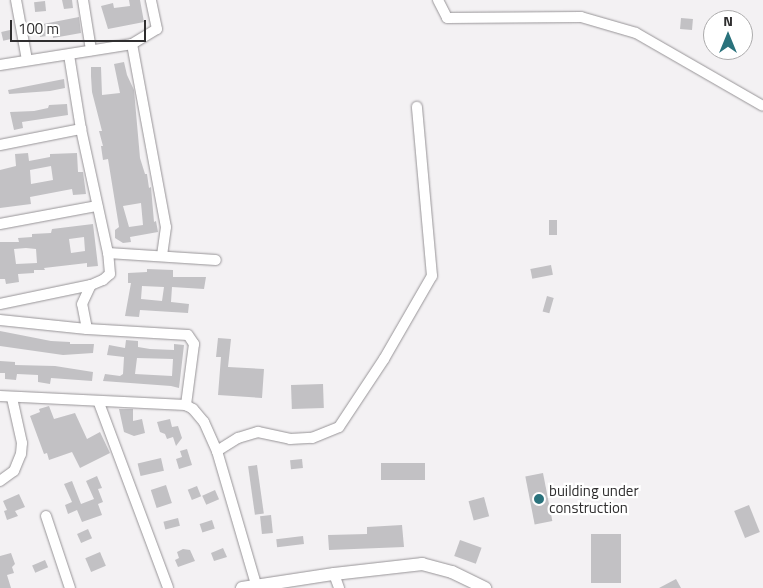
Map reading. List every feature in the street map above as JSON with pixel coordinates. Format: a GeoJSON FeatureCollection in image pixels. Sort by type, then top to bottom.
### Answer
{"type":"FeatureCollection","features":[{"type":"Feature","properties":{"kind":"street"},"geometry":{"type":"LineString","coordinates":[[16,0],[27,60]]}},
{"type":"Feature","properties":{"kind":"street"},"geometry":{"type":"LineString","coordinates":[[83,0],[91,50]]}},
{"type":"Feature","properties":{"kind":"street"},"geometry":{"type":"LineString","coordinates":[[0,65],[132,44],[157,29],[152,0]]}},
{"type":"Feature","properties":{"kind":"street"},"geometry":{"type":"LineString","coordinates":[[438,0],[447,18],[581,17],[636,33],[763,106]]}},
{"type":"Feature","properties":{"kind":"street"},"geometry":{"type":"LineString","coordinates":[[132,44],[166,226],[162,255]]}},
{"type":"Feature","properties":{"kind":"street"},"geometry":{"type":"LineString","coordinates":[[0,304],[91,285],[108,277],[108,253],[81,129],[70,55]]}},
{"type":"Feature","properties":{"kind":"street"},"geometry":{"type":"LineString","coordinates":[[217,451],[238,438],[258,432],[290,439],[312,438],[338,427],[384,359],[432,276],[417,107]]}},
{"type":"Feature","properties":{"kind":"street"},"geometry":{"type":"LineString","coordinates":[[0,145],[81,129]]}},
{"type":"Feature","properties":{"kind":"street"},"geometry":{"type":"LineString","coordinates":[[0,224],[97,206]]}},
{"type":"Feature","properties":{"kind":"street"},"geometry":{"type":"LineString","coordinates":[[108,253],[216,260]]}},
{"type":"Feature","properties":{"kind":"street"},"geometry":{"type":"LineString","coordinates":[[87,328],[82,304],[91,285]]}},
{"type":"Feature","properties":{"kind":"street"},"geometry":{"type":"LineString","coordinates":[[0,320],[188,335],[194,344],[186,406]]}},
{"type":"Feature","properties":{"kind":"street"},"geometry":{"type":"LineString","coordinates":[[0,396],[99,403],[186,406],[199,414],[217,451],[256,584]]}},
{"type":"Feature","properties":{"kind":"street"},"geometry":{"type":"LineString","coordinates":[[0,481],[9,477],[14,471],[21,454],[22,444],[12,398]]}},
{"type":"Feature","properties":{"kind":"street"},"geometry":{"type":"LineString","coordinates":[[99,403],[168,588]]}},
{"type":"Feature","properties":{"kind":"street"},"geometry":{"type":"LineString","coordinates":[[46,516],[70,588]]}},
{"type":"Feature","properties":{"kind":"street"},"geometry":{"type":"LineString","coordinates":[[242,588],[256,584],[422,564],[452,572],[485,588]]}},
{"type":"Feature","properties":{"kind":"street"},"geometry":{"type":"LineString","coordinates":[[334,574],[339,588]]}},
{"type":"Feature","properties":{"kind":"building"},"geometry":{"type":"Polygon","coordinates":[[[62,0],[72,0],[73,8],[64,9],[62,0]]]}},
{"type":"Feature","properties":{"kind":"building"},"geometry":{"type":"Polygon","coordinates":[[[129,0],[140,0],[144,22],[108,29],[101,6],[113,3],[114,8],[130,6],[129,0]]]}},
{"type":"Feature","properties":{"kind":"building"},"geometry":{"type":"Polygon","coordinates":[[[45,1],[46,11],[35,12],[34,2],[45,1]]]}},
{"type":"Feature","properties":{"kind":"building"},"geometry":{"type":"Polygon","coordinates":[[[79,17],[81,33],[53,38],[53,35],[40,37],[38,25],[79,17]]]}},
{"type":"Feature","properties":{"kind":"building"},"geometry":{"type":"Polygon","coordinates":[[[681,18],[693,19],[692,30],[680,29],[681,18]]]}},
{"type":"Feature","properties":{"kind":"building"},"geometry":{"type":"Polygon","coordinates":[[[10,30],[12,39],[3,41],[1,32],[10,30]]]}},
{"type":"Feature","properties":{"kind":"building"},"geometry":{"type":"Polygon","coordinates":[[[124,62],[127,75],[134,90],[140,158],[145,174],[147,174],[149,188],[151,187],[154,222],[156,221],[158,232],[130,237],[131,242],[123,243],[115,238],[115,230],[119,227],[108,159],[103,160],[101,146],[103,146],[99,131],[102,131],[92,92],[91,76],[91,67],[101,67],[102,95],[120,93],[114,64],[124,62]],[[141,203],[123,206],[129,227],[143,225],[141,203]]]}},
{"type":"Feature","properties":{"kind":"building"},"geometry":{"type":"Polygon","coordinates":[[[64,79],[65,88],[50,91],[9,94],[8,90],[64,79]]]}},
{"type":"Feature","properties":{"kind":"building"},"geometry":{"type":"Polygon","coordinates":[[[67,104],[68,115],[22,122],[23,128],[14,130],[10,112],[34,111],[48,108],[49,105],[67,104]]]}},
{"type":"Feature","properties":{"kind":"building"},"geometry":{"type":"Polygon","coordinates":[[[28,153],[29,161],[50,157],[50,154],[77,153],[78,172],[83,172],[86,194],[73,195],[72,189],[30,197],[31,204],[0,208],[0,170],[16,166],[15,154],[28,153]],[[51,166],[30,170],[31,184],[53,180],[51,166]]]}},
{"type":"Feature","properties":{"kind":"building"},"geometry":{"type":"Polygon","coordinates":[[[549,220],[557,220],[557,235],[549,235],[549,220]]]}},
{"type":"Feature","properties":{"kind":"building"},"geometry":{"type":"Polygon","coordinates":[[[93,224],[98,266],[87,267],[87,263],[44,268],[45,270],[34,270],[34,273],[18,274],[19,282],[6,284],[5,279],[0,279],[0,242],[19,242],[18,238],[32,237],[32,234],[51,233],[52,229],[93,224]],[[84,237],[69,239],[71,253],[85,251],[84,237]],[[14,249],[16,264],[37,263],[36,249],[14,249]]]}},
{"type":"Feature","properties":{"kind":"building"},"geometry":{"type":"Polygon","coordinates":[[[551,265],[553,275],[532,279],[530,269],[551,265]]]}},
{"type":"Feature","properties":{"kind":"building"},"geometry":{"type":"Polygon","coordinates":[[[147,269],[173,270],[173,277],[206,277],[204,289],[172,287],[171,302],[189,304],[188,313],[140,310],[139,317],[125,316],[131,283],[128,283],[128,273],[147,272],[147,269]],[[142,286],[141,299],[162,301],[164,287],[142,286]]]}},
{"type":"Feature","properties":{"kind":"building"},"geometry":{"type":"Polygon","coordinates":[[[547,296],[554,298],[549,313],[543,311],[547,296]]]}},
{"type":"Feature","properties":{"kind":"building"},"geometry":{"type":"Polygon","coordinates":[[[0,331],[51,341],[70,342],[70,344],[94,344],[93,353],[63,355],[0,346],[0,331]]]}},
{"type":"Feature","properties":{"kind":"building"},"geometry":{"type":"Polygon","coordinates":[[[218,338],[231,339],[228,367],[264,369],[262,398],[218,395],[221,357],[216,357],[218,338]]]}},
{"type":"Feature","properties":{"kind":"building"},"geometry":{"type":"Polygon","coordinates":[[[126,340],[138,341],[138,347],[150,349],[174,350],[174,344],[184,345],[179,388],[103,381],[105,374],[120,376],[123,374],[124,357],[107,355],[109,345],[125,348],[126,340]],[[137,358],[135,374],[172,376],[173,359],[137,358]]]}},
{"type":"Feature","properties":{"kind":"building"},"geometry":{"type":"Polygon","coordinates":[[[0,361],[15,362],[15,365],[55,366],[93,372],[92,381],[51,378],[50,384],[38,382],[38,375],[17,374],[16,380],[5,379],[5,373],[0,373],[0,361]]]}},
{"type":"Feature","properties":{"kind":"building"},"geometry":{"type":"Polygon","coordinates":[[[323,384],[324,408],[292,409],[291,385],[323,384]]]}},
{"type":"Feature","properties":{"kind":"building"},"geometry":{"type":"Polygon","coordinates":[[[49,406],[54,419],[75,413],[87,439],[100,432],[110,453],[80,468],[72,452],[49,460],[47,453],[44,454],[30,416],[40,412],[39,409],[49,406]]]}},
{"type":"Feature","properties":{"kind":"building"},"geometry":{"type":"Polygon","coordinates":[[[119,409],[133,409],[133,421],[142,419],[145,433],[134,436],[124,432],[119,409]]]}},
{"type":"Feature","properties":{"kind":"building"},"geometry":{"type":"Polygon","coordinates":[[[170,419],[172,427],[178,426],[182,438],[176,446],[173,437],[167,439],[165,434],[160,432],[157,422],[170,419]]]}},
{"type":"Feature","properties":{"kind":"building"},"geometry":{"type":"Polygon","coordinates":[[[187,449],[192,465],[179,469],[176,459],[182,457],[180,451],[187,449]]]}},
{"type":"Feature","properties":{"kind":"building"},"geometry":{"type":"Polygon","coordinates":[[[161,458],[164,471],[141,476],[138,463],[161,458]]]}},
{"type":"Feature","properties":{"kind":"building"},"geometry":{"type":"Polygon","coordinates":[[[302,459],[303,468],[291,469],[290,460],[302,459]]]}},
{"type":"Feature","properties":{"kind":"building"},"geometry":{"type":"Polygon","coordinates":[[[381,463],[425,463],[425,480],[381,480],[381,463]]]}},
{"type":"Feature","properties":{"kind":"building"},"geometry":{"type":"Polygon","coordinates":[[[257,465],[264,514],[255,515],[248,466],[257,465]]]}},
{"type":"Feature","properties":{"kind":"building","name":"building under construction"},"geometry":{"type":"Polygon","coordinates":[[[543,473],[552,521],[535,525],[525,476],[543,473]]]}},
{"type":"Feature","properties":{"kind":"building"},"geometry":{"type":"Polygon","coordinates":[[[97,476],[102,488],[98,489],[103,502],[98,504],[102,515],[82,522],[77,510],[68,514],[65,505],[72,502],[64,484],[72,481],[81,504],[94,499],[86,481],[97,476]]]}},
{"type":"Feature","properties":{"kind":"building"},"geometry":{"type":"Polygon","coordinates":[[[166,485],[172,503],[157,508],[151,490],[166,485]]]}},
{"type":"Feature","properties":{"kind":"building"},"geometry":{"type":"Polygon","coordinates":[[[197,486],[201,496],[192,500],[188,490],[197,486]]]}},
{"type":"Feature","properties":{"kind":"building"},"geometry":{"type":"Polygon","coordinates":[[[215,490],[219,499],[206,505],[202,496],[215,490]]]}},
{"type":"Feature","properties":{"kind":"building"},"geometry":{"type":"Polygon","coordinates":[[[19,494],[25,507],[15,511],[18,516],[7,520],[4,511],[7,510],[3,501],[19,494]]]}},
{"type":"Feature","properties":{"kind":"building"},"geometry":{"type":"Polygon","coordinates":[[[484,497],[489,516],[474,520],[469,501],[484,497]]]}},
{"type":"Feature","properties":{"kind":"building"},"geometry":{"type":"Polygon","coordinates":[[[749,505],[760,532],[745,538],[734,511],[749,505]]]}},
{"type":"Feature","properties":{"kind":"building"},"geometry":{"type":"Polygon","coordinates":[[[271,515],[273,533],[262,534],[260,516],[271,515]]]}},
{"type":"Feature","properties":{"kind":"building"},"geometry":{"type":"Polygon","coordinates":[[[178,518],[180,526],[165,529],[163,522],[178,518]]]}},
{"type":"Feature","properties":{"kind":"building"},"geometry":{"type":"Polygon","coordinates":[[[212,520],[215,529],[202,533],[200,524],[212,520]]]}},
{"type":"Feature","properties":{"kind":"building"},"geometry":{"type":"Polygon","coordinates":[[[402,525],[404,547],[329,550],[328,535],[367,534],[367,527],[402,525]]]}},
{"type":"Feature","properties":{"kind":"building"},"geometry":{"type":"Polygon","coordinates":[[[88,529],[92,538],[81,543],[77,534],[88,529]]]}},
{"type":"Feature","properties":{"kind":"building"},"geometry":{"type":"Polygon","coordinates":[[[591,534],[621,534],[621,583],[591,583],[591,534]]]}},
{"type":"Feature","properties":{"kind":"building"},"geometry":{"type":"Polygon","coordinates":[[[303,536],[304,544],[277,547],[276,539],[303,536]]]}},
{"type":"Feature","properties":{"kind":"building"},"geometry":{"type":"Polygon","coordinates":[[[460,540],[482,548],[476,564],[454,556],[460,540]]]}},
{"type":"Feature","properties":{"kind":"building"},"geometry":{"type":"Polygon","coordinates":[[[223,548],[227,557],[214,561],[211,553],[223,548]]]}},
{"type":"Feature","properties":{"kind":"building"},"geometry":{"type":"Polygon","coordinates":[[[183,549],[190,550],[195,561],[178,567],[175,560],[179,558],[177,552],[183,549]]]}},
{"type":"Feature","properties":{"kind":"building"},"geometry":{"type":"Polygon","coordinates":[[[100,552],[106,566],[91,572],[85,558],[100,552]]]}},
{"type":"Feature","properties":{"kind":"building"},"geometry":{"type":"Polygon","coordinates":[[[11,553],[15,564],[12,567],[14,573],[7,575],[11,588],[0,588],[0,556],[11,553]]]}},
{"type":"Feature","properties":{"kind":"building"},"geometry":{"type":"Polygon","coordinates":[[[45,560],[48,567],[35,573],[32,565],[45,560]]]}},
{"type":"Feature","properties":{"kind":"building"},"geometry":{"type":"Polygon","coordinates":[[[676,579],[681,588],[659,588],[676,579]]]}},
{"type":"Feature","properties":{"kind":"place","name":"building under construction"},"geometry":{"type":"Point","coordinates":[539,499]}}]}
